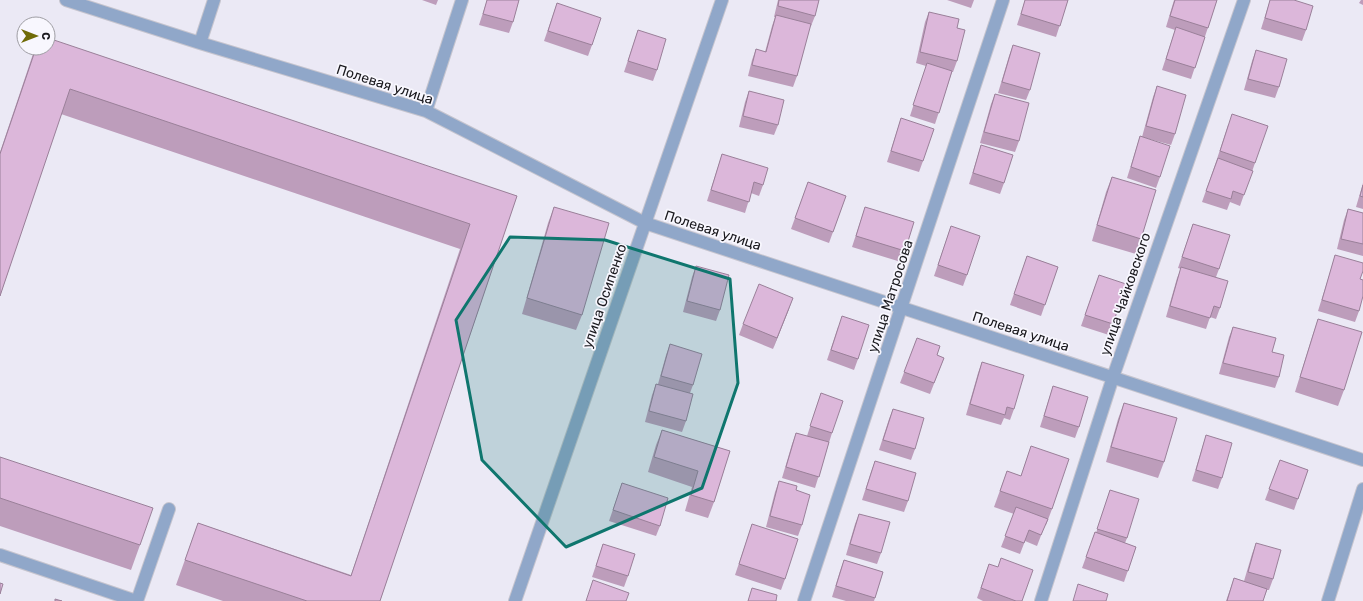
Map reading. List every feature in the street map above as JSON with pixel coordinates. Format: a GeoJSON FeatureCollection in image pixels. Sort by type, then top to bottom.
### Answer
{"type":"FeatureCollection","features":[{"type":"Feature","properties":{"kind":"street","name":"Полевая улица"},"geometry":{"type":"LineString","coordinates":[[66,0],[200,43],[426,111],[645,223],[1363,460]]}},
{"type":"Feature","properties":{"kind":"street"},"geometry":{"type":"LineString","coordinates":[[200,43],[214,0]]}},
{"type":"Feature","properties":{"kind":"street"},"geometry":{"type":"LineString","coordinates":[[426,111],[462,0]]}},
{"type":"Feature","properties":{"kind":"street","name":"улица Осипенко"},"geometry":{"type":"LineString","coordinates":[[515,601],[722,0]]}},
{"type":"Feature","properties":{"kind":"street","name":"улица Матросова"},"geometry":{"type":"LineString","coordinates":[[804,601],[1003,0]]}},
{"type":"Feature","properties":{"kind":"street","name":"улица Чайковского"},"geometry":{"type":"LineString","coordinates":[[1041,601],[1113,377],[1244,0]]}},
{"type":"Feature","properties":{"kind":"street"},"geometry":{"type":"LineString","coordinates":[[1328,601],[1363,489]]}},
{"type":"Feature","properties":{"kind":"street"},"geometry":{"type":"LineString","coordinates":[[0,555],[136,601],[169,508]]}},
{"type":"Feature","properties":{"kind":"highlighted area"},"geometry":{"type":"Polygon","coordinates":[[[510,237],[605,240],[730,279],[738,383],[702,488],[566,547],[482,460],[456,320],[510,237]]]}},
{"type":"Feature","properties":{"kind":"building"},"geometry":{"type":"Polygon","coordinates":[[[487,0],[519,0],[513,22],[483,14],[487,0]]]}},
{"type":"Feature","properties":{"kind":"building"},"geometry":{"type":"Polygon","coordinates":[[[779,0],[819,0],[815,16],[778,6],[779,0]]]}},
{"type":"Feature","properties":{"kind":"building"},"geometry":{"type":"Polygon","coordinates":[[[1025,0],[1068,0],[1060,26],[1021,14],[1025,0]]]}},
{"type":"Feature","properties":{"kind":"building"},"geometry":{"type":"Polygon","coordinates":[[[1175,0],[1217,0],[1208,28],[1170,16],[1175,0]]]}},
{"type":"Feature","properties":{"kind":"building"},"geometry":{"type":"Polygon","coordinates":[[[1270,0],[1294,0],[1313,6],[1306,30],[1265,18],[1270,0]]]}},
{"type":"Feature","properties":{"kind":"building"},"geometry":{"type":"Polygon","coordinates":[[[557,3],[601,18],[592,45],[548,31],[557,3]]]}},
{"type":"Feature","properties":{"kind":"building"},"geometry":{"type":"Polygon","coordinates":[[[929,12],[959,19],[957,28],[965,30],[957,61],[920,52],[929,12]]]}},
{"type":"Feature","properties":{"kind":"building"},"geometry":{"type":"Polygon","coordinates":[[[776,15],[811,24],[797,76],[752,65],[756,49],[766,52],[776,15]]]}},
{"type":"Feature","properties":{"kind":"building"},"geometry":{"type":"Polygon","coordinates":[[[1176,27],[1205,37],[1195,68],[1166,59],[1176,27]]]}},
{"type":"Feature","properties":{"kind":"building"},"geometry":{"type":"Polygon","coordinates":[[[638,30],[666,39],[657,70],[628,61],[638,30]]]}},
{"type":"Feature","properties":{"kind":"building"},"geometry":{"type":"Polygon","coordinates":[[[56,41],[517,196],[380,601],[307,601],[185,560],[198,523],[351,576],[470,224],[70,89],[0,296],[0,154],[33,56],[56,56],[56,41]]]}},
{"type":"Feature","properties":{"kind":"building"},"geometry":{"type":"Polygon","coordinates":[[[1013,45],[1040,53],[1030,90],[1002,82],[1013,45]]]}},
{"type":"Feature","properties":{"kind":"building"},"geometry":{"type":"Polygon","coordinates":[[[1256,50],[1287,59],[1279,87],[1248,79],[1256,50]]]}},
{"type":"Feature","properties":{"kind":"building"},"geometry":{"type":"Polygon","coordinates":[[[927,63],[952,71],[939,113],[913,105],[927,63]]]}},
{"type":"Feature","properties":{"kind":"building"},"geometry":{"type":"Polygon","coordinates":[[[1157,86],[1186,95],[1175,134],[1146,126],[1157,86]]]}},
{"type":"Feature","properties":{"kind":"building"},"geometry":{"type":"Polygon","coordinates":[[[749,91],[784,100],[778,125],[743,116],[749,91]]]}},
{"type":"Feature","properties":{"kind":"building"},"geometry":{"type":"Polygon","coordinates":[[[995,94],[1029,103],[1019,141],[984,132],[995,94]]]}},
{"type":"Feature","properties":{"kind":"building"},"geometry":{"type":"Polygon","coordinates":[[[1232,114],[1268,126],[1255,163],[1220,151],[1232,114]]]}},
{"type":"Feature","properties":{"kind":"building"},"geometry":{"type":"Polygon","coordinates":[[[901,118],[934,129],[923,161],[891,151],[901,118]]]}},
{"type":"Feature","properties":{"kind":"building"},"geometry":{"type":"Polygon","coordinates":[[[1140,136],[1170,146],[1160,177],[1131,167],[1140,136]]]}},
{"type":"Feature","properties":{"kind":"building"},"geometry":{"type":"Polygon","coordinates":[[[981,145],[1013,155],[1004,183],[973,173],[981,145]]]}},
{"type":"Feature","properties":{"kind":"building"},"geometry":{"type":"Polygon","coordinates":[[[722,154],[768,168],[763,185],[754,182],[749,202],[711,190],[722,154]]]}},
{"type":"Feature","properties":{"kind":"building"},"geometry":{"type":"Polygon","coordinates":[[[1218,158],[1253,171],[1244,195],[1233,191],[1231,199],[1206,191],[1218,158]]]}},
{"type":"Feature","properties":{"kind":"building"},"geometry":{"type":"Polygon","coordinates":[[[1112,177],[1156,190],[1141,239],[1097,225],[1112,177]]]}},
{"type":"Feature","properties":{"kind":"building"},"geometry":{"type":"Polygon","coordinates":[[[808,182],[846,196],[833,232],[795,218],[808,182]]]}},
{"type":"Feature","properties":{"kind":"building"},"geometry":{"type":"Polygon","coordinates":[[[1363,185],[1363,197],[1360,196],[1363,185]]]}},
{"type":"Feature","properties":{"kind":"building"},"geometry":{"type":"Polygon","coordinates":[[[554,207],[609,223],[582,315],[527,298],[554,207]]]}},
{"type":"Feature","properties":{"kind":"building"},"geometry":{"type":"Polygon","coordinates":[[[865,207],[914,222],[905,251],[856,236],[865,207]]]}},
{"type":"Feature","properties":{"kind":"building"},"geometry":{"type":"Polygon","coordinates":[[[1348,209],[1363,213],[1363,244],[1341,239],[1348,209]]]}},
{"type":"Feature","properties":{"kind":"building"},"geometry":{"type":"Polygon","coordinates":[[[1193,224],[1230,235],[1219,269],[1182,257],[1193,224]]]}},
{"type":"Feature","properties":{"kind":"building"},"geometry":{"type":"Polygon","coordinates":[[[951,226],[980,236],[967,275],[938,265],[951,226]]]}},
{"type":"Feature","properties":{"kind":"building"},"geometry":{"type":"Polygon","coordinates":[[[1335,255],[1363,263],[1363,271],[1360,279],[1363,280],[1363,296],[1359,311],[1322,300],[1335,255]]]}},
{"type":"Feature","properties":{"kind":"building"},"geometry":{"type":"Polygon","coordinates":[[[1027,256],[1058,267],[1045,305],[1014,294],[1027,256]]]}},
{"type":"Feature","properties":{"kind":"building"},"geometry":{"type":"Polygon","coordinates":[[[696,266],[729,275],[720,310],[687,301],[696,266]]]}},
{"type":"Feature","properties":{"kind":"building"},"geometry":{"type":"Polygon","coordinates":[[[1181,267],[1228,281],[1220,308],[1214,306],[1210,318],[1170,306],[1181,267]]]}},
{"type":"Feature","properties":{"kind":"building"},"geometry":{"type":"Polygon","coordinates":[[[1099,275],[1126,284],[1113,324],[1085,315],[1099,275]]]}},
{"type":"Feature","properties":{"kind":"building"},"geometry":{"type":"Polygon","coordinates":[[[759,284],[793,298],[777,338],[743,324],[759,284]]]}},
{"type":"Feature","properties":{"kind":"building"},"geometry":{"type":"Polygon","coordinates":[[[842,316],[869,325],[858,359],[831,350],[842,316]]]}},
{"type":"Feature","properties":{"kind":"building"},"geometry":{"type":"Polygon","coordinates":[[[1318,319],[1362,332],[1344,390],[1300,377],[1318,319]]]}},
{"type":"Feature","properties":{"kind":"building"},"geometry":{"type":"Polygon","coordinates":[[[1233,327],[1276,338],[1272,352],[1284,355],[1279,377],[1223,363],[1233,327]]]}},
{"type":"Feature","properties":{"kind":"building"},"geometry":{"type":"Polygon","coordinates":[[[917,338],[940,346],[937,355],[944,358],[934,383],[904,372],[917,338]]]}},
{"type":"Feature","properties":{"kind":"building"},"geometry":{"type":"Polygon","coordinates":[[[670,344],[702,354],[693,385],[661,376],[670,344]]]}},
{"type":"Feature","properties":{"kind":"building"},"geometry":{"type":"Polygon","coordinates":[[[982,362],[1024,375],[1014,409],[1007,407],[1005,415],[970,404],[982,362]]]}},
{"type":"Feature","properties":{"kind":"building"},"geometry":{"type":"Polygon","coordinates":[[[656,384],[693,394],[686,421],[649,411],[656,384]]]}},
{"type":"Feature","properties":{"kind":"building"},"geometry":{"type":"Polygon","coordinates":[[[1053,386],[1088,397],[1079,427],[1044,416],[1053,386]]]}},
{"type":"Feature","properties":{"kind":"building"},"geometry":{"type":"Polygon","coordinates":[[[821,393],[843,401],[832,433],[810,426],[821,393]]]}},
{"type":"Feature","properties":{"kind":"building"},"geometry":{"type":"Polygon","coordinates":[[[1124,403],[1177,418],[1164,462],[1111,447],[1124,403]]]}},
{"type":"Feature","properties":{"kind":"building"},"geometry":{"type":"Polygon","coordinates":[[[893,409],[924,418],[915,449],[883,440],[893,409]]]}},
{"type":"Feature","properties":{"kind":"building"},"geometry":{"type":"Polygon","coordinates":[[[662,430],[730,451],[714,502],[691,495],[698,471],[654,457],[662,430]]]}},
{"type":"Feature","properties":{"kind":"building"},"geometry":{"type":"Polygon","coordinates":[[[796,433],[829,442],[819,477],[786,467],[796,433]]]}},
{"type":"Feature","properties":{"kind":"building"},"geometry":{"type":"Polygon","coordinates":[[[1206,435],[1232,443],[1222,478],[1196,470],[1206,435]]]}},
{"type":"Feature","properties":{"kind":"building"},"geometry":{"type":"Polygon","coordinates":[[[1031,446],[1069,459],[1052,509],[1000,491],[1007,471],[1021,476],[1031,446]]]}},
{"type":"Feature","properties":{"kind":"building"},"geometry":{"type":"Polygon","coordinates":[[[0,457],[153,508],[140,545],[0,498],[0,457]]]}},
{"type":"Feature","properties":{"kind":"building"},"geometry":{"type":"Polygon","coordinates":[[[1280,460],[1308,470],[1298,499],[1269,489],[1280,460]]]}},
{"type":"Feature","properties":{"kind":"building"},"geometry":{"type":"Polygon","coordinates":[[[875,461],[916,473],[908,501],[866,489],[875,461]]]}},
{"type":"Feature","properties":{"kind":"building"},"geometry":{"type":"Polygon","coordinates":[[[779,481],[797,486],[796,490],[810,495],[802,525],[770,516],[779,481]]]}},
{"type":"Feature","properties":{"kind":"building"},"geometry":{"type":"Polygon","coordinates":[[[622,483],[668,498],[660,526],[613,510],[622,483]]]}},
{"type":"Feature","properties":{"kind":"building"},"geometry":{"type":"Polygon","coordinates":[[[1110,490],[1139,499],[1127,538],[1097,529],[1110,490]]]}},
{"type":"Feature","properties":{"kind":"building"},"geometry":{"type":"Polygon","coordinates":[[[1016,507],[1048,519],[1041,535],[1029,530],[1024,543],[1005,536],[1016,507]]]}},
{"type":"Feature","properties":{"kind":"building"},"geometry":{"type":"Polygon","coordinates":[[[859,514],[890,522],[881,553],[850,544],[859,514]]]}},
{"type":"Feature","properties":{"kind":"building"},"geometry":{"type":"Polygon","coordinates":[[[752,524],[798,539],[785,579],[739,564],[752,524]]]}},
{"type":"Feature","properties":{"kind":"building"},"geometry":{"type":"Polygon","coordinates":[[[1095,532],[1136,547],[1128,571],[1086,557],[1095,532]]]}},
{"type":"Feature","properties":{"kind":"building"},"geometry":{"type":"Polygon","coordinates":[[[1256,543],[1281,550],[1273,579],[1248,572],[1256,543]]]}},
{"type":"Feature","properties":{"kind":"building"},"geometry":{"type":"Polygon","coordinates":[[[603,544],[635,554],[628,576],[596,566],[603,544]]]}},
{"type":"Feature","properties":{"kind":"building"},"geometry":{"type":"Polygon","coordinates":[[[1001,558],[1033,570],[1022,601],[1016,601],[981,588],[989,564],[998,567],[1001,558]]]}},
{"type":"Feature","properties":{"kind":"building"},"geometry":{"type":"Polygon","coordinates":[[[844,560],[883,572],[875,598],[836,586],[844,560]]]}},
{"type":"Feature","properties":{"kind":"building"},"geometry":{"type":"Polygon","coordinates":[[[1234,578],[1267,589],[1263,601],[1227,601],[1234,578]]]}},
{"type":"Feature","properties":{"kind":"building"},"geometry":{"type":"Polygon","coordinates":[[[593,580],[629,593],[626,601],[586,601],[593,580]]]}},
{"type":"Feature","properties":{"kind":"building"},"geometry":{"type":"Polygon","coordinates":[[[0,583],[3,584],[0,594],[0,583]]]}},
{"type":"Feature","properties":{"kind":"building"},"geometry":{"type":"Polygon","coordinates":[[[1078,584],[1108,594],[1106,601],[1073,601],[1078,584]]]}},
{"type":"Feature","properties":{"kind":"building"},"geometry":{"type":"Polygon","coordinates":[[[752,588],[777,595],[776,601],[748,601],[752,588]]]}}]}
